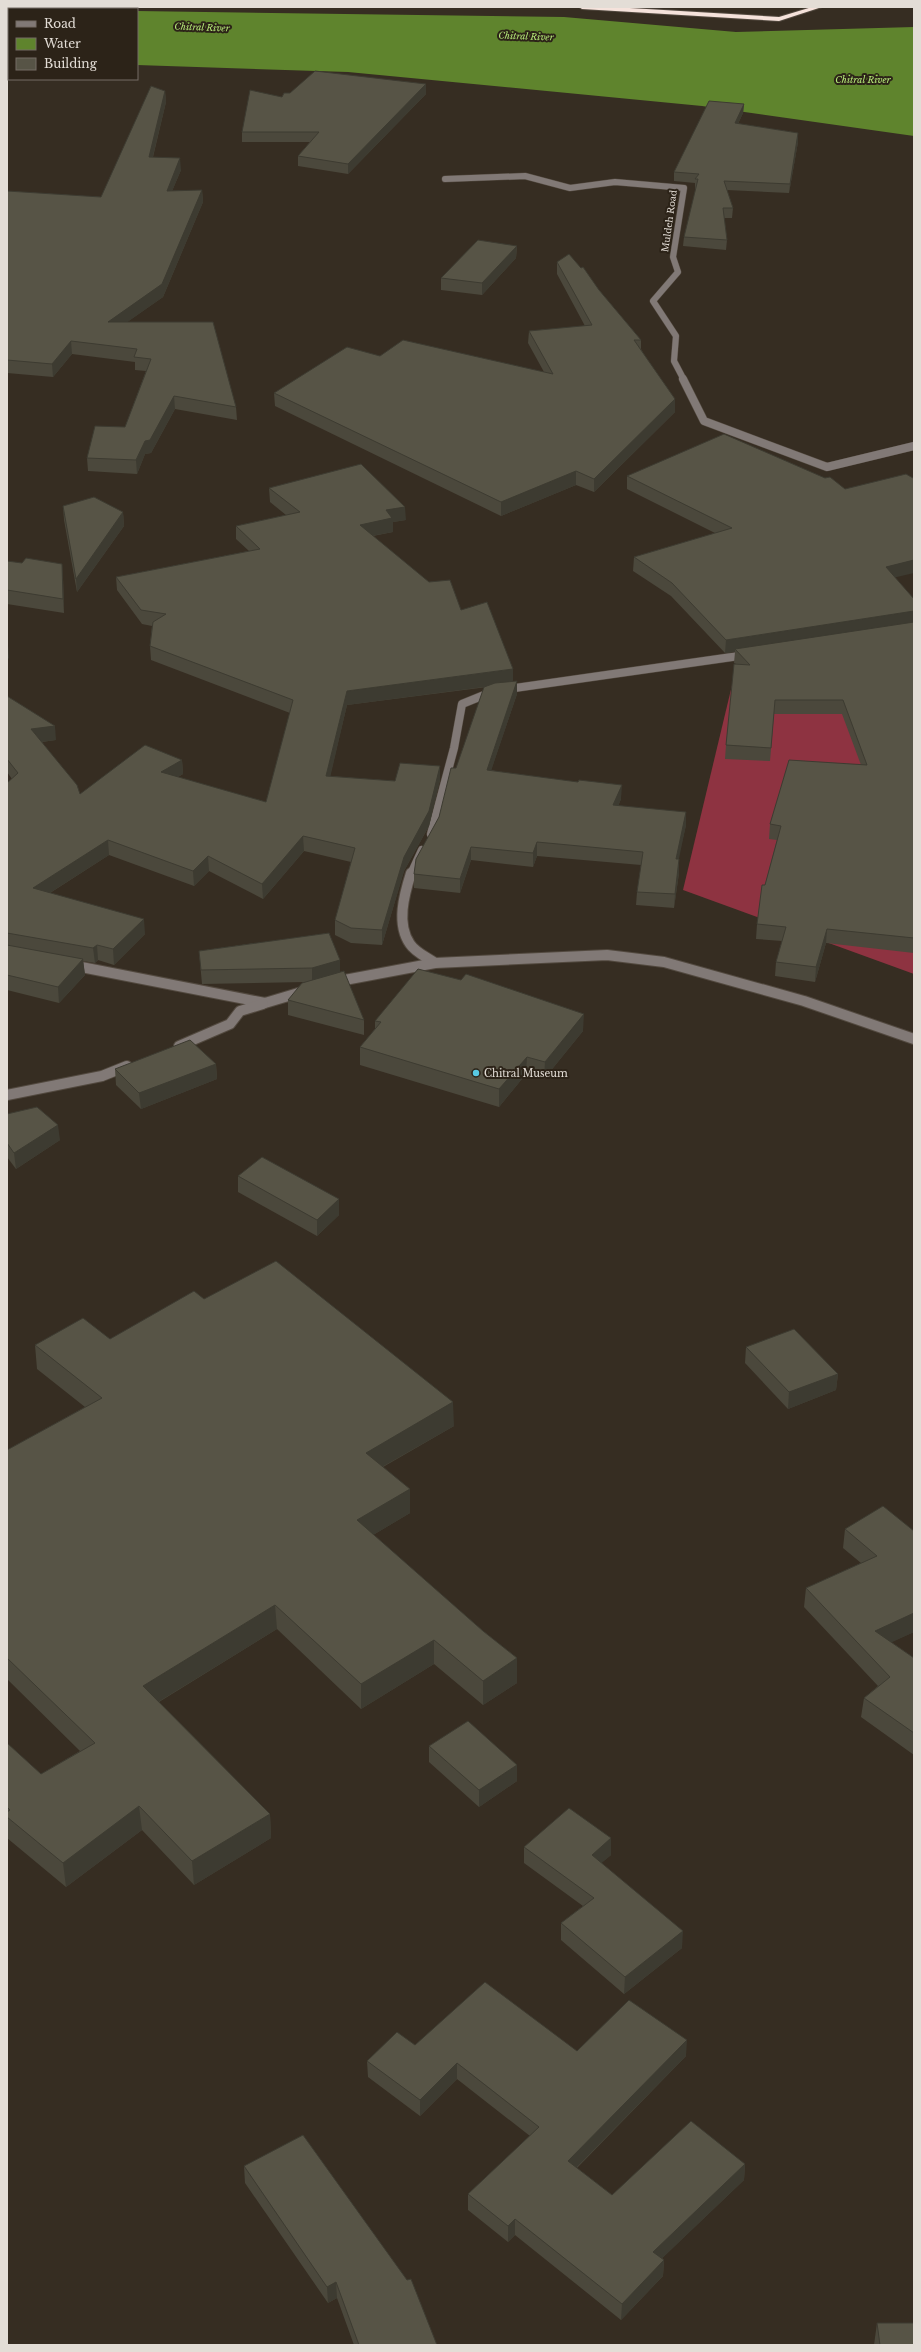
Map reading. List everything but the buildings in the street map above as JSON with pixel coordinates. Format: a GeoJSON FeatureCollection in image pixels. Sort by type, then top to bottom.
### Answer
{"type":"FeatureCollection","features":[{"type":"Feature","properties":{"kind":"highway"},"geometry":{"type":"LineString","coordinates":[[582,7],[779,18],[819,7]]}},
{"type":"Feature","properties":{"kind":"street","name":"Muldeh Road"},"geometry":{"type":"LineString","coordinates":[[445,179],[525,176],[570,188],[616,182],[684,188],[673,257],[678,272],[653,301],[676,336],[674,361],[704,420],[827,467],[914,446]]}},
{"type":"Feature","properties":{"kind":"street"},"geometry":{"type":"LineString","coordinates":[[435,962],[411,944],[402,916],[410,872],[434,828],[454,748],[462,704],[494,691],[754,654]]}},
{"type":"Feature","properties":{"kind":"street"},"geometry":{"type":"LineString","coordinates":[[326,984],[435,962],[607,955],[664,962],[804,1001],[914,1038]]}},
{"type":"Feature","properties":{"kind":"street"},"geometry":{"type":"LineString","coordinates":[[62,963],[265,1003]]}},
{"type":"Feature","properties":{"kind":"street"},"geometry":{"type":"LineString","coordinates":[[168,1051],[201,1037],[210,1031],[230,1024],[240,1011],[311,989]]}},
{"type":"Feature","properties":{"kind":"street"},"geometry":{"type":"LineString","coordinates":[[7,1096],[102,1076],[140,1062]]}},
{"type":"Feature","properties":{"kind":"shaded area"},"geometry":{"type":"Polygon","coordinates":[[[914,630],[914,974],[683,890],[739,656],[914,630]]]}},
{"type":"Feature","properties":{"kind":"water","name":"Chitral River"},"geometry":{"type":"Polygon","coordinates":[[[138,11],[564,17],[736,32],[914,27],[914,136],[702,106],[348,72],[138,65],[138,11]]]}},
{"type":"Feature","properties":{"kind":"place","name":"Chitral Museum"},"geometry":{"type":"Point","coordinates":[476,1073]}}]}
